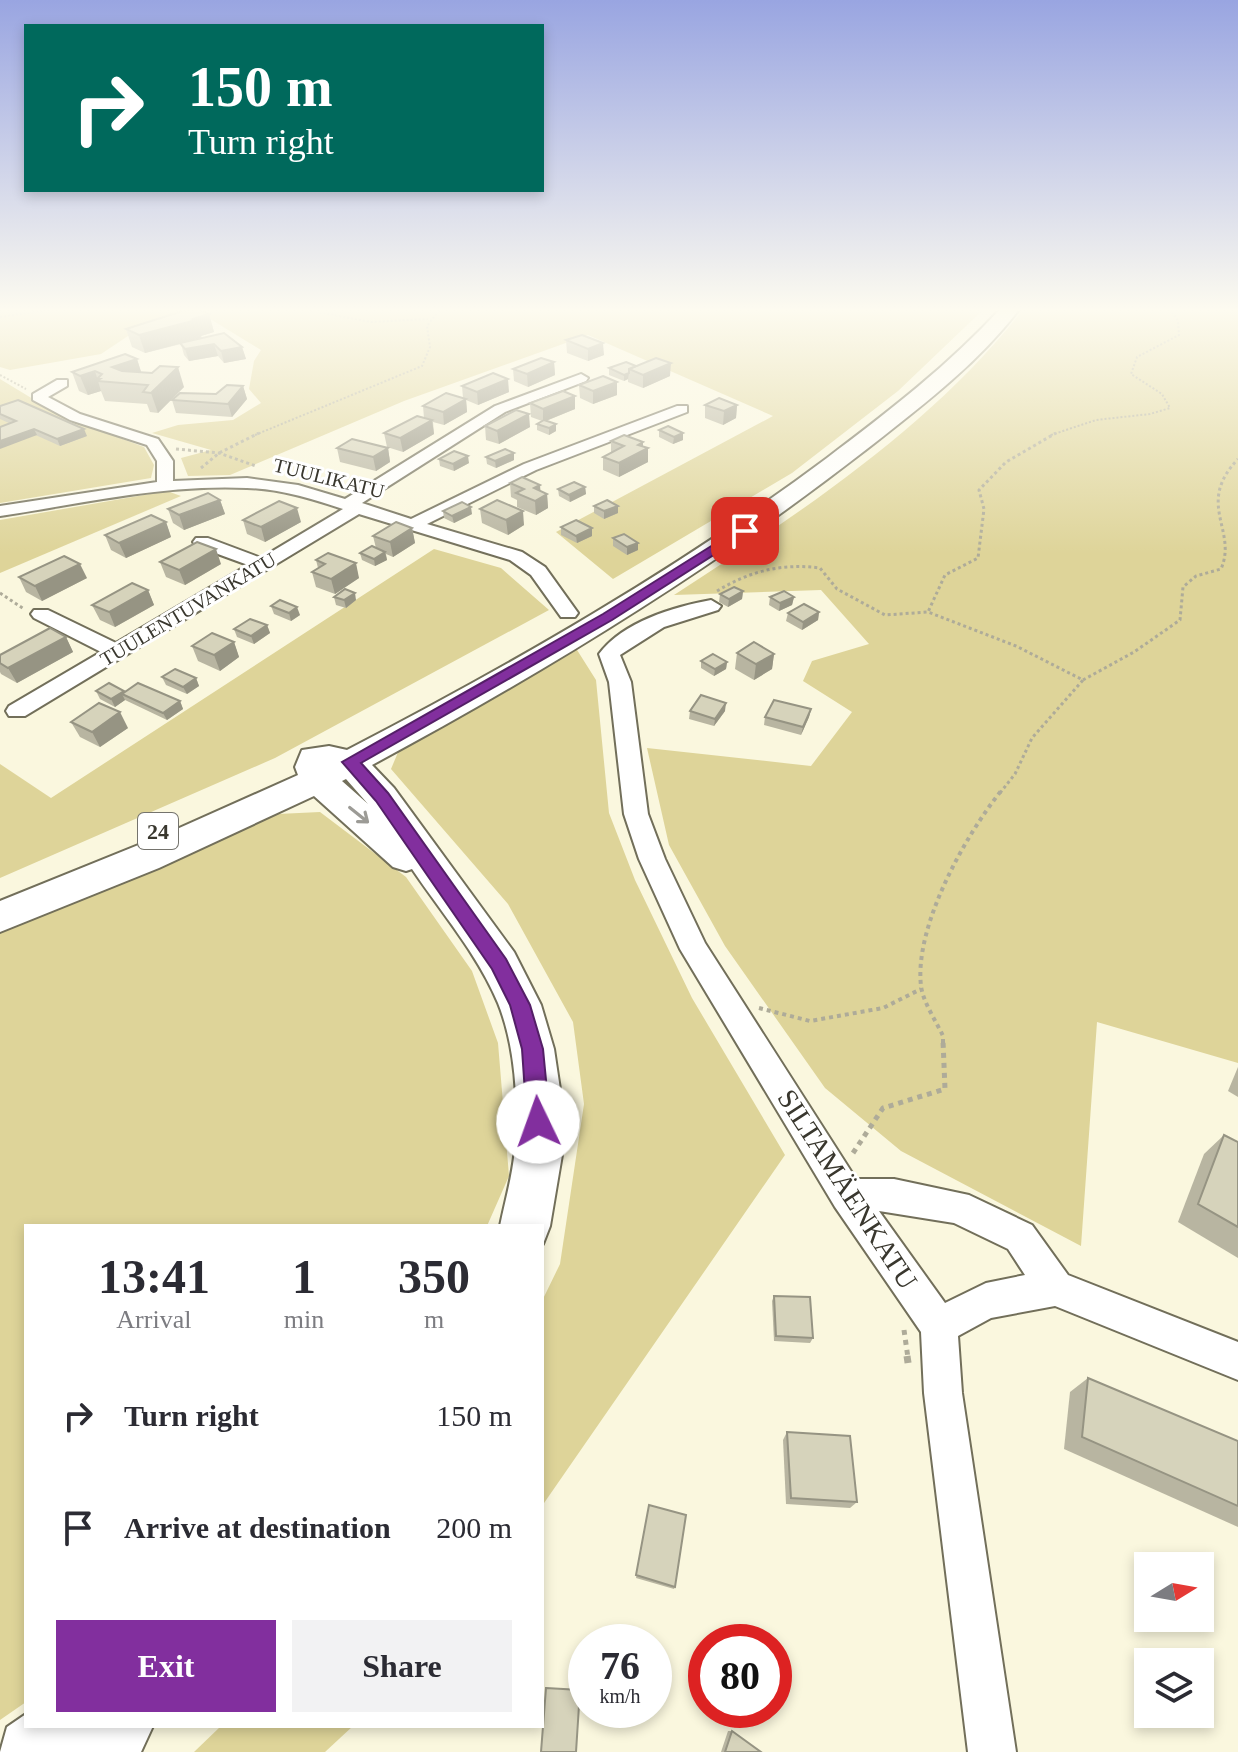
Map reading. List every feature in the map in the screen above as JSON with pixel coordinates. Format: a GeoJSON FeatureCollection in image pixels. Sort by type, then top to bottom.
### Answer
{"type":"FeatureCollection","features":[{"type":"Feature","properties":{"kind":"highway","name":"24"},"geometry":{"type":"LineString","coordinates":[[350,762],[472,696],[745,531],[929,390]]}},
{"type":"Feature","properties":{"kind":"highway","name":"24"},"geometry":{"type":"LineString","coordinates":[[0,917],[120,870],[316,769],[820,474]]}},
{"type":"Feature","properties":{"kind":"highway"},"geometry":{"type":"LineString","coordinates":[[469,923],[316,769],[330,757],[350,762],[382,797],[499,964],[520,1005],[532,1049],[538,1096],[539,1149],[525,1224]]}},
{"type":"Feature","properties":{"kind":"highway","name":"24"},"geometry":{"type":"LineString","coordinates":[[0,902],[316,769]]}},
{"type":"Feature","properties":{"kind":"highway"},"geometry":{"type":"LineString","coordinates":[[32,1752],[65,1728]]}},
{"type":"Feature","properties":{"kind":"highway"},"geometry":{"type":"LineString","coordinates":[[91,1752],[117,1728]]}},
{"type":"Feature","properties":{"kind":"street"},"geometry":{"type":"LineString","coordinates":[[38,397],[50,390]]}},
{"type":"Feature","properties":{"kind":"street","name":"TUULENTUVANKATU"},"geometry":{"type":"LineString","coordinates":[[17,711],[264,565],[500,409],[550,390]]}},
{"type":"Feature","properties":{"kind":"street"},"geometry":{"type":"LineString","coordinates":[[38,397],[75,417],[144,437],[162,452],[173,485]]}},
{"type":"Feature","properties":{"kind":"street"},"geometry":{"type":"LineString","coordinates":[[415,523],[530,467],[682,409]]}},
{"type":"Feature","properties":{"kind":"street","name":"TUULIKATU"},"geometry":{"type":"LineString","coordinates":[[0,511],[173,485],[267,485],[298,490],[415,523],[528,562],[568,613]]}},
{"type":"Feature","properties":{"kind":"street"},"geometry":{"type":"LineString","coordinates":[[202,542],[264,565]]}},
{"type":"Feature","properties":{"kind":"street"},"geometry":{"type":"LineString","coordinates":[[689,609],[711,606]]}},
{"type":"Feature","properties":{"kind":"street","name":"SILTAMÄENKATU"},"geometry":{"type":"LineString","coordinates":[[689,609],[629,638],[609,654],[620,682],[636,814],[652,859],[694,949],[847,1195],[939,1326]]}},
{"type":"Feature","properties":{"kind":"street"},"geometry":{"type":"LineString","coordinates":[[41,614],[117,652]]}},
{"type":"Feature","properties":{"kind":"street"},"geometry":{"type":"LineString","coordinates":[[847,1195],[894,1195],[957,1207],[1020,1237],[1055,1288]]}},
{"type":"Feature","properties":{"kind":"street"},"geometry":{"type":"LineString","coordinates":[[992,1752],[943,1393],[939,1326],[986,1301],[1055,1288],[1238,1361]]}},
{"type":"Feature","properties":{"kind":"path"},"geometry":{"type":"LineString","coordinates":[[28,390],[38,397]]}},
{"type":"Feature","properties":{"kind":"path"},"geometry":{"type":"LineString","coordinates":[[173,485],[219,453],[289,419],[362,390]]}},
{"type":"Feature","properties":{"kind":"path"},"geometry":{"type":"LineString","coordinates":[[928,612],[945,575],[978,558],[984,509],[979,490],[990,474],[1041,441],[1072,428],[1112,417],[1162,412],[1170,408],[1162,394],[1155,390]]}},
{"type":"Feature","properties":{"kind":"path"},"geometry":{"type":"LineString","coordinates":[[162,452],[188,448],[219,453],[259,468],[267,485]]}},
{"type":"Feature","properties":{"kind":"path"},"geometry":{"type":"LineString","coordinates":[[847,1195],[854,1148],[883,1108],[945,1089],[943,1036],[921,989],[920,951],[942,893],[983,814],[1015,774],[1032,738],[1083,680],[1134,652],[1180,620],[1183,587],[1196,576],[1221,569],[1229,555],[1217,505],[1218,485],[1238,459]]}},
{"type":"Feature","properties":{"kind":"path"},"geometry":{"type":"LineString","coordinates":[[689,609],[734,580],[774,566],[797,564],[820,568],[837,589],[885,615],[928,612],[944,622],[970,627],[1021,647],[1083,680]]}},
{"type":"Feature","properties":{"kind":"path"},"geometry":{"type":"LineString","coordinates":[[0,593],[27,612],[41,614]]}},
{"type":"Feature","properties":{"kind":"path"},"geometry":{"type":"LineString","coordinates":[[725,999],[810,1021],[883,1008],[921,989]]}},
{"type":"Feature","properties":{"kind":"shaded area"},"geometry":{"type":"Polygon","coordinates":[[[0,390],[18,390],[61,416],[144,447],[154,465],[151,478],[0,503],[0,390]]]}},
{"type":"Feature","properties":{"kind":"shaded area"},"geometry":{"type":"Polygon","coordinates":[[[250,390],[435,390],[230,475],[188,476],[181,458],[211,450],[152,433],[178,425],[233,420],[261,403],[250,390]]]}},
{"type":"Feature","properties":{"kind":"shaded area"},"geometry":{"type":"Polygon","coordinates":[[[713,390],[899,390],[792,473],[613,579],[556,532],[773,416],[713,390]]]}},
{"type":"Feature","properties":{"kind":"shaded area"},"geometry":{"type":"Polygon","coordinates":[[[1238,390],[1238,1063],[1097,1022],[1081,1246],[901,1151],[825,1088],[725,946],[669,845],[647,748],[811,766],[852,712],[803,681],[812,661],[869,644],[821,590],[674,595],[861,466],[948,391],[1238,390]]]}},
{"type":"Feature","properties":{"kind":"shaded area"},"geometry":{"type":"Polygon","coordinates":[[[167,491],[181,496],[0,573],[0,520],[167,491]]]}},
{"type":"Feature","properties":{"kind":"shaded area"},"geometry":{"type":"Polygon","coordinates":[[[434,549],[501,568],[549,610],[275,758],[0,878],[0,764],[51,798],[434,549]]]}},
{"type":"Feature","properties":{"kind":"shaded area"},"geometry":{"type":"Polygon","coordinates":[[[572,642],[596,680],[609,813],[635,880],[692,998],[785,1155],[544,1503],[544,1297],[560,1264],[584,1104],[573,1022],[508,904],[391,769],[399,750],[572,642]]]}},
{"type":"Feature","properties":{"kind":"shaded area"},"geometry":{"type":"Polygon","coordinates":[[[320,812],[406,877],[472,971],[498,1043],[509,1176],[488,1224],[24,1224],[24,1703],[0,1720],[0,930],[278,814],[320,812]]]}},
{"type":"Feature","properties":{"kind":"shaded area"},"geometry":{"type":"Polygon","coordinates":[[[219,1728],[351,1728],[325,1752],[194,1752],[219,1728]]]}},
{"type":"Feature","properties":{"kind":"building"},"geometry":{"type":"Polygon","coordinates":[[[221,390],[240,390],[228,404],[172,400],[180,393],[216,394],[221,390]]]}},
{"type":"Feature","properties":{"kind":"building"},"geometry":{"type":"Polygon","coordinates":[[[563,391],[575,396],[543,409],[530,403],[563,391]]]}},
{"type":"Feature","properties":{"kind":"building"},"geometry":{"type":"Polygon","coordinates":[[[446,393],[466,399],[443,412],[423,406],[446,393]]]}},
{"type":"Feature","properties":{"kind":"building"},"geometry":{"type":"Polygon","coordinates":[[[719,398],[737,405],[724,411],[705,405],[719,398]]]}},
{"type":"Feature","properties":{"kind":"building"},"geometry":{"type":"Polygon","coordinates":[[[18,400],[84,429],[57,439],[34,429],[0,441],[0,427],[16,421],[0,414],[0,406],[18,400]]]}},
{"type":"Feature","properties":{"kind":"building"},"geometry":{"type":"Polygon","coordinates":[[[516,410],[529,414],[497,431],[485,426],[516,410]]]}},
{"type":"Feature","properties":{"kind":"building"},"geometry":{"type":"Polygon","coordinates":[[[417,416],[432,420],[400,438],[384,433],[417,416]]]}},
{"type":"Feature","properties":{"kind":"building"},"geometry":{"type":"Polygon","coordinates":[[[544,420],[556,424],[549,428],[537,424],[544,420]]]}},
{"type":"Feature","properties":{"kind":"building"},"geometry":{"type":"Polygon","coordinates":[[[668,426],[683,433],[674,437],[659,430],[668,426]]]}},
{"type":"Feature","properties":{"kind":"building"},"geometry":{"type":"Polygon","coordinates":[[[624,435],[643,442],[638,445],[648,448],[619,463],[603,457],[624,446],[611,441],[624,435]]]}},
{"type":"Feature","properties":{"kind":"building"},"geometry":{"type":"Polygon","coordinates":[[[352,439],[388,448],[373,457],[337,448],[352,439]]]}},
{"type":"Feature","properties":{"kind":"building"},"geometry":{"type":"Polygon","coordinates":[[[505,449],[514,453],[495,461],[486,457],[505,449]]]}},
{"type":"Feature","properties":{"kind":"building"},"geometry":{"type":"Polygon","coordinates":[[[454,451],[468,456],[453,464],[439,459],[454,451]]]}},
{"type":"Feature","properties":{"kind":"building"},"geometry":{"type":"Polygon","coordinates":[[[522,477],[540,485],[534,488],[547,494],[535,501],[516,493],[524,489],[510,483],[522,477]]]}},
{"type":"Feature","properties":{"kind":"building"},"geometry":{"type":"Polygon","coordinates":[[[574,482],[585,487],[569,495],[558,489],[574,482]]]}},
{"type":"Feature","properties":{"kind":"building"},"geometry":{"type":"Polygon","coordinates":[[[208,493],[220,500],[179,515],[168,509],[208,493]]]}},
{"type":"Feature","properties":{"kind":"building"},"geometry":{"type":"Polygon","coordinates":[[[497,500],[523,511],[506,520],[480,509],[497,500]]]}},
{"type":"Feature","properties":{"kind":"building"},"geometry":{"type":"Polygon","coordinates":[[[607,500],[618,506],[604,511],[594,506],[607,500]]]}},
{"type":"Feature","properties":{"kind":"building"},"geometry":{"type":"Polygon","coordinates":[[[279,501],[297,508],[261,527],[243,520],[279,501]]]}},
{"type":"Feature","properties":{"kind":"building"},"geometry":{"type":"Polygon","coordinates":[[[462,502],[471,507],[452,516],[443,511],[462,502]]]}},
{"type":"Feature","properties":{"kind":"building"},"geometry":{"type":"Polygon","coordinates":[[[151,515],[166,522],[119,543],[105,535],[151,515]]]}},
{"type":"Feature","properties":{"kind":"building"},"geometry":{"type":"Polygon","coordinates":[[[576,520],[592,528],[576,536],[561,527],[576,520]]]}},
{"type":"Feature","properties":{"kind":"building"},"geometry":{"type":"Polygon","coordinates":[[[396,522],[412,528],[390,542],[373,536],[396,522]]]}},
{"type":"Feature","properties":{"kind":"building"},"geometry":{"type":"Polygon","coordinates":[[[624,534],[638,543],[627,547],[613,538],[624,534]]]}},
{"type":"Feature","properties":{"kind":"building"},"geometry":{"type":"Polygon","coordinates":[[[197,542],[216,549],[179,570],[160,562],[197,542]]]}},
{"type":"Feature","properties":{"kind":"building"},"geometry":{"type":"Polygon","coordinates":[[[372,546],[385,552],[374,559],[360,553],[372,546]]]}},
{"type":"Feature","properties":{"kind":"building"},"geometry":{"type":"Polygon","coordinates":[[[328,553],[356,563],[331,579],[312,572],[325,564],[316,560],[328,553]]]}},
{"type":"Feature","properties":{"kind":"building"},"geometry":{"type":"Polygon","coordinates":[[[64,556],[80,564],[35,586],[19,577],[64,556]]]}},
{"type":"Feature","properties":{"kind":"building"},"geometry":{"type":"Polygon","coordinates":[[[132,583],[148,590],[109,612],[92,605],[132,583]]]}},
{"type":"Feature","properties":{"kind":"building"},"geometry":{"type":"Polygon","coordinates":[[[734,587],[743,591],[729,599],[720,594],[734,587]]]}},
{"type":"Feature","properties":{"kind":"building"},"geometry":{"type":"Polygon","coordinates":[[[345,589],[355,593],[344,600],[334,597],[345,589]]]}},
{"type":"Feature","properties":{"kind":"building"},"geometry":{"type":"Polygon","coordinates":[[[784,591],[794,597],[780,603],[770,597],[784,591]]]}},
{"type":"Feature","properties":{"kind":"building"},"geometry":{"type":"Polygon","coordinates":[[[280,600],[297,607],[289,613],[271,606],[280,600]]]}},
{"type":"Feature","properties":{"kind":"building"},"geometry":{"type":"Polygon","coordinates":[[[804,604],[819,612],[803,622],[788,613],[804,604]]]}},
{"type":"Feature","properties":{"kind":"building"},"geometry":{"type":"Polygon","coordinates":[[[250,619],[267,625],[251,636],[234,629],[250,619]]]}},
{"type":"Feature","properties":{"kind":"building"},"geometry":{"type":"Polygon","coordinates":[[[50,628],[66,637],[8,668],[0,663],[0,655],[50,628]]]}},
{"type":"Feature","properties":{"kind":"building"},"geometry":{"type":"Polygon","coordinates":[[[212,633],[234,642],[214,655],[192,646],[212,633]]]}},
{"type":"Feature","properties":{"kind":"building"},"geometry":{"type":"Polygon","coordinates":[[[754,642],[774,654],[756,664],[737,653],[754,642]]]}},
{"type":"Feature","properties":{"kind":"building"},"geometry":{"type":"Polygon","coordinates":[[[713,654],[727,662],[715,669],[701,661],[713,654]]]}},
{"type":"Feature","properties":{"kind":"building"},"geometry":{"type":"Polygon","coordinates":[[[175,669],[196,678],[183,687],[162,677],[175,669]]]}},
{"type":"Feature","properties":{"kind":"building"},"geometry":{"type":"Polygon","coordinates":[[[109,683],[124,691],[111,699],[96,691],[109,683]]]}},
{"type":"Feature","properties":{"kind":"building"},"geometry":{"type":"Polygon","coordinates":[[[138,683],[180,701],[163,713],[122,694],[138,683]]]}},
{"type":"Feature","properties":{"kind":"building"},"geometry":{"type":"Polygon","coordinates":[[[701,695],[726,703],[715,719],[690,711],[701,695]]]}},
{"type":"Feature","properties":{"kind":"building"},"geometry":{"type":"Polygon","coordinates":[[[774,700],[811,709],[803,727],[765,717],[774,700]]]}},
{"type":"Feature","properties":{"kind":"building"},"geometry":{"type":"Polygon","coordinates":[[[99,703],[120,712],[92,732],[71,722],[99,703]]]}},
{"type":"Feature","properties":{"kind":"building"},"geometry":{"type":"Polygon","coordinates":[[[1224,1135],[1238,1142],[1238,1227],[1198,1204],[1224,1135]]]}},
{"type":"Feature","properties":{"kind":"building"},"geometry":{"type":"Polygon","coordinates":[[[774,1296],[810,1297],[813,1338],[776,1336],[774,1296]]]}},
{"type":"Feature","properties":{"kind":"building"},"geometry":{"type":"Polygon","coordinates":[[[1088,1378],[1238,1441],[1238,1506],[1082,1437],[1088,1378]]]}},
{"type":"Feature","properties":{"kind":"building"},"geometry":{"type":"Polygon","coordinates":[[[787,1432],[850,1436],[857,1502],[791,1498],[787,1432]]]}},
{"type":"Feature","properties":{"kind":"building"},"geometry":{"type":"Polygon","coordinates":[[[649,1505],[686,1515],[675,1587],[636,1575],[649,1505]]]}},
{"type":"Feature","properties":{"kind":"building"},"geometry":{"type":"Polygon","coordinates":[[[546,1688],[568,1689],[568,1728],[578,1728],[576,1752],[541,1752],[546,1688]]]}},
{"type":"Feature","properties":{"kind":"building"},"geometry":{"type":"Polygon","coordinates":[[[732,1731],[761,1752],[725,1752],[732,1731]]]}},
{"type":"Feature","properties":{"kind":"route"},"geometry":{"type":"LineString","coordinates":[[538,1122],[532,1049],[520,1005],[499,964],[382,797],[350,762],[472,696],[745,531]]}}]}
